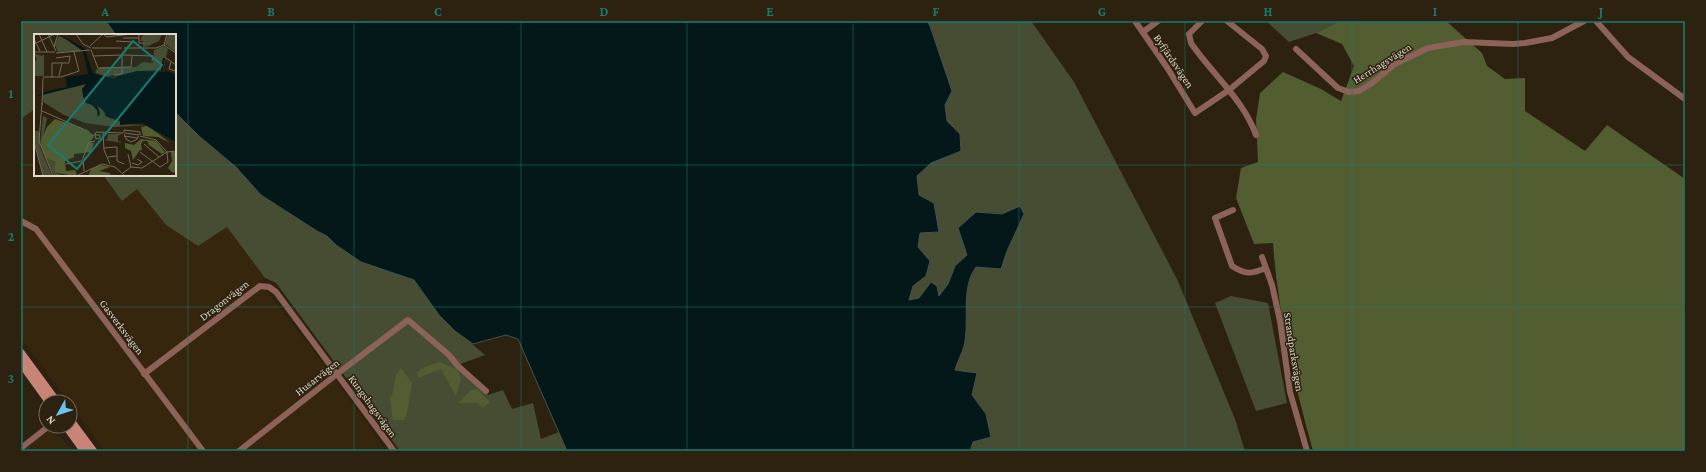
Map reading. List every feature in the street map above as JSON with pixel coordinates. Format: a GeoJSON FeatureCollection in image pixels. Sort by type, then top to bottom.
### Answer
{"type":"FeatureCollection","features":[{"type":"Feature","properties":{"kind":"main road"},"geometry":{"type":"LineString","coordinates":[[21,352],[51,394]]}},
{"type":"Feature","properties":{"kind":"main road"},"geometry":{"type":"LineString","coordinates":[[21,363],[42,394]]}},
{"type":"Feature","properties":{"kind":"main road"},"geometry":{"type":"LineString","coordinates":[[78,431],[93,451]]}},
{"type":"Feature","properties":{"kind":"main road"},"geometry":{"type":"LineString","coordinates":[[71,434],[84,451]]}},
{"type":"Feature","properties":{"kind":"street","name":"Byfjärdsvägen"},"geometry":{"type":"LineString","coordinates":[[1135,21],[1196,113],[1229,90]]}},
{"type":"Feature","properties":{"kind":"street"},"geometry":{"type":"LineString","coordinates":[[1143,32],[1158,21]]}},
{"type":"Feature","properties":{"kind":"street"},"geometry":{"type":"LineString","coordinates":[[1202,21],[1189,34],[1190,43],[1229,90],[1251,122],[1256,135]]}},
{"type":"Feature","properties":{"kind":"street"},"geometry":{"type":"LineString","coordinates":[[1227,21],[1262,49],[1266,56],[1264,61],[1229,90]]}},
{"type":"Feature","properties":{"kind":"street","name":"Herrhagsvägen"},"geometry":{"type":"LineString","coordinates":[[1296,49],[1338,88],[1349,92],[1359,91],[1372,83],[1395,64],[1428,48],[1444,44],[1464,42],[1525,43],[1552,38],[1584,21]]}},
{"type":"Feature","properties":{"kind":"street"},"geometry":{"type":"LineString","coordinates":[[1596,21],[1628,57],[1685,99]]}},
{"type":"Feature","properties":{"kind":"street"},"geometry":{"type":"LineString","coordinates":[[1233,210],[1215,218],[1232,266],[1242,272],[1252,274],[1266,268]]}},
{"type":"Feature","properties":{"kind":"street","name":"Gasverksvägen"},"geometry":{"type":"LineString","coordinates":[[21,221],[36,229],[203,451]]}},
{"type":"Feature","properties":{"kind":"street","name":"Strandparksvägen"},"geometry":{"type":"LineString","coordinates":[[1262,257],[1272,285],[1280,321],[1290,392],[1307,451]]}},
{"type":"Feature","properties":{"kind":"street","name":"Dragonvägen"},"geometry":{"type":"LineString","coordinates":[[144,374],[260,286],[269,287],[276,292],[337,374]]}},
{"type":"Feature","properties":{"kind":"street","name":"Husarvägen"},"geometry":{"type":"LineString","coordinates":[[239,451],[408,320],[449,355],[458,366],[486,391]]}},
{"type":"Feature","properties":{"kind":"street","name":"Kungshagsvägen"},"geometry":{"type":"LineString","coordinates":[[337,374],[394,451]]}},
{"type":"Feature","properties":{"kind":"street"},"geometry":{"type":"LineString","coordinates":[[21,448],[39,434]]}},
{"type":"Feature","properties":{"kind":"shaded area"},"geometry":{"type":"Polygon","coordinates":[[[106,21],[927,21],[952,91],[945,105],[947,121],[960,134],[961,151],[931,163],[917,176],[919,195],[934,203],[939,232],[920,233],[918,247],[930,261],[926,276],[913,286],[909,300],[919,298],[931,282],[937,286],[939,296],[948,284],[955,266],[967,255],[958,228],[976,212],[1002,214],[1020,206],[1024,214],[1007,251],[1001,269],[976,267],[971,276],[968,285],[966,305],[966,336],[955,370],[977,373],[972,395],[986,414],[991,437],[973,442],[970,451],[567,451],[518,339],[506,335],[473,344],[455,331],[439,315],[414,280],[361,262],[336,245],[327,236],[261,195],[236,167],[199,136],[176,113],[176,34],[115,34],[106,21]]]}},
{"type":"Feature","properties":{"kind":"shaded area"},"geometry":{"type":"Polygon","coordinates":[[[34,110],[34,176],[104,176],[122,201],[137,189],[166,225],[227,226],[265,278],[259,281],[323,363],[387,451],[105,451],[78,415],[78,394],[63,394],[21,338],[21,119],[34,110]]]}},
{"type":"Feature","properties":{"kind":"shaded area"},"geometry":{"type":"Polygon","coordinates":[[[43,434],[55,434],[76,451],[22,451],[43,434]]]}},
{"type":"Feature","properties":{"kind":"green space"},"geometry":{"type":"Polygon","coordinates":[[[21,21],[106,21],[115,34],[34,34],[34,110],[21,119],[21,21]]]}},
{"type":"Feature","properties":{"kind":"green space"},"geometry":{"type":"Polygon","coordinates":[[[927,21],[1031,21],[1074,82],[1177,279],[1235,419],[1245,451],[970,451],[973,442],[990,437],[986,414],[954,370],[965,336],[968,286],[976,267],[1001,269],[1007,251],[1024,214],[976,212],[959,228],[967,255],[955,266],[948,284],[939,297],[931,282],[919,298],[908,300],[913,286],[926,276],[918,247],[920,233],[939,232],[919,195],[917,176],[930,163],[961,151],[960,134],[947,121],[930,26],[927,21]]]}},
{"type":"Feature","properties":{"kind":"green space"},"geometry":{"type":"Polygon","coordinates":[[[1266,21],[1340,21],[1316,33],[1289,42],[1266,21]]]}},
{"type":"Feature","properties":{"kind":"green space"},"geometry":{"type":"Polygon","coordinates":[[[1340,21],[1446,21],[1482,53],[1487,66],[1505,79],[1525,78],[1525,111],[1585,151],[1607,125],[1685,179],[1685,451],[1313,451],[1299,399],[1283,322],[1275,269],[1273,243],[1254,244],[1236,198],[1241,168],[1258,162],[1256,120],[1260,93],[1283,72],[1321,89],[1341,101],[1354,66],[1342,44],[1316,33],[1340,21]]]}},
{"type":"Feature","properties":{"kind":"green space"},"geometry":{"type":"Polygon","coordinates":[[[176,113],[199,136],[236,167],[261,195],[327,236],[336,245],[416,276],[471,343],[485,355],[458,365],[488,395],[503,390],[512,409],[533,403],[541,439],[559,432],[567,451],[400,451],[276,283],[265,278],[227,227],[198,246],[166,225],[137,189],[122,201],[104,176],[176,176],[176,113]]]}},
{"type":"Feature","properties":{"kind":"green space"},"geometry":{"type":"Polygon","coordinates":[[[1231,296],[1268,303],[1287,403],[1256,411],[1215,303],[1231,296]]]}},
{"type":"Feature","properties":{"kind":"green space"},"geometry":{"type":"Polygon","coordinates":[[[440,362],[456,369],[461,378],[456,396],[441,369],[418,378],[417,372],[427,366],[440,362]]]}},
{"type":"Feature","properties":{"kind":"green space"},"geometry":{"type":"Polygon","coordinates":[[[401,368],[412,383],[407,413],[404,420],[393,420],[390,399],[393,392],[396,375],[401,368]]]}},
{"type":"Feature","properties":{"kind":"green space"},"geometry":{"type":"Polygon","coordinates":[[[477,389],[490,402],[483,408],[478,403],[458,403],[471,390],[477,389]]]}}]}
